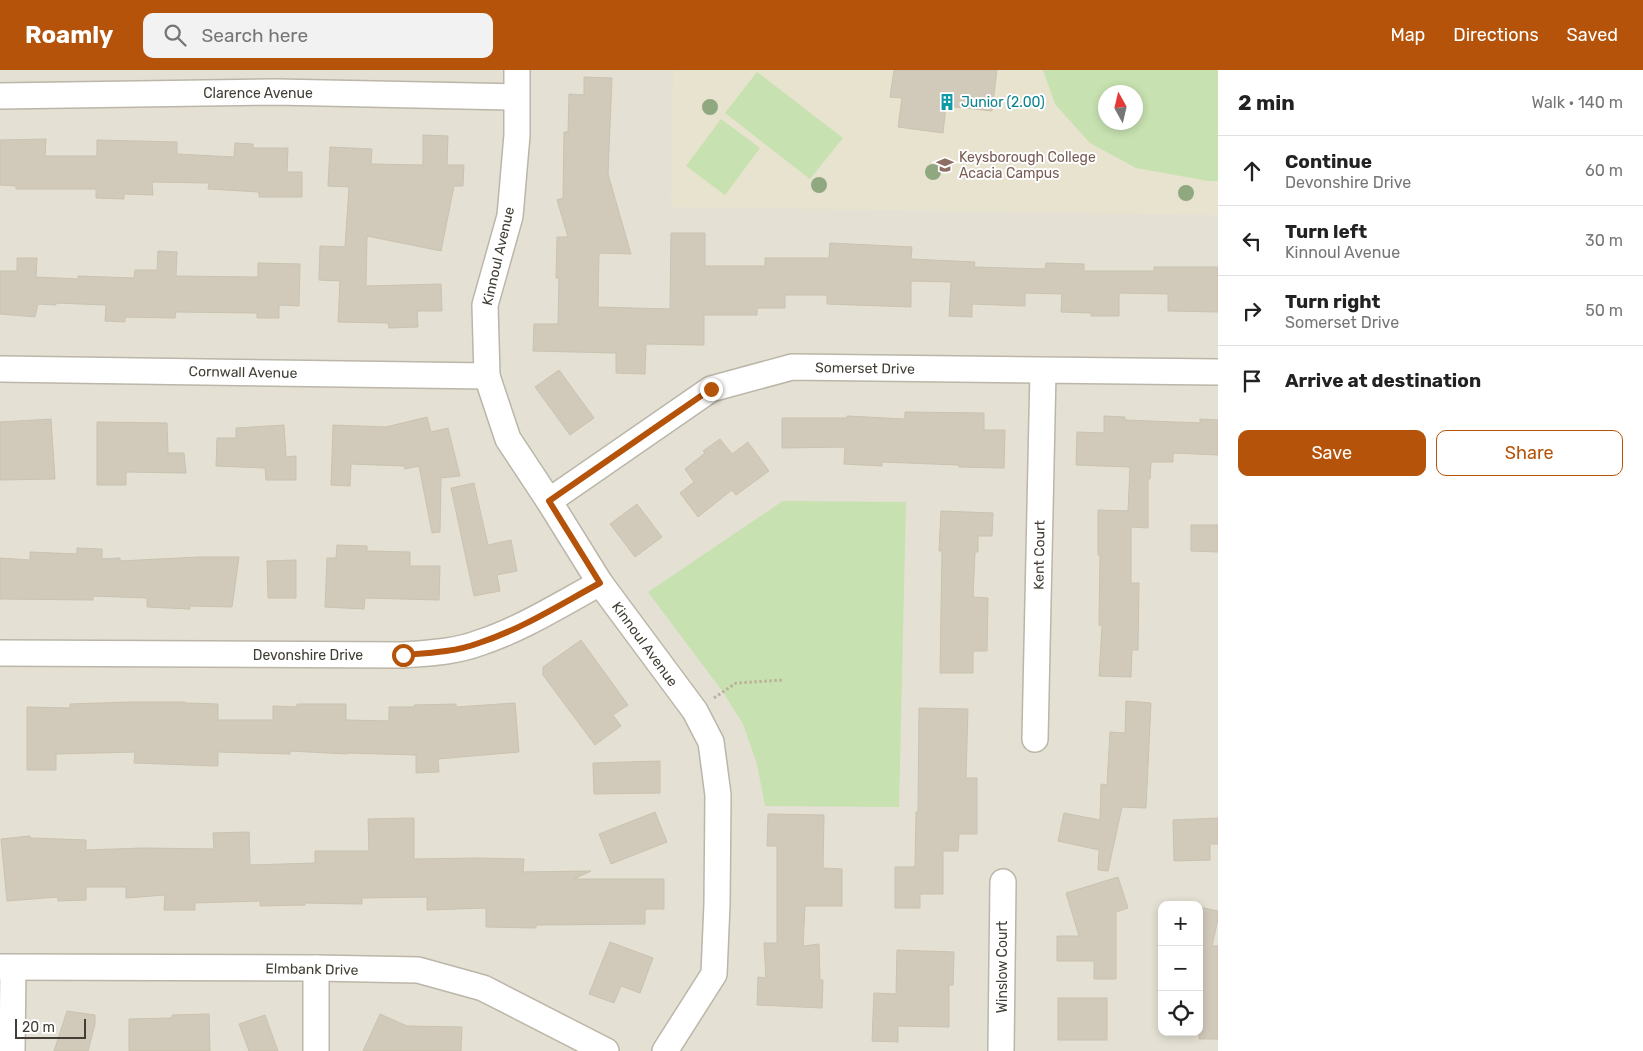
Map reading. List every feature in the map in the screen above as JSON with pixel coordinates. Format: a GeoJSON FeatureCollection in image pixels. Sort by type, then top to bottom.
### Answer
{"type":"FeatureCollection","features":[{"type":"Feature","properties":{"kind":"street","name":"Kinnoul Avenue"},"geometry":{"type":"LineString","coordinates":[[517,70],[517,136],[510,216],[485,305],[487,376],[508,439],[600,583],[694,711],[711,742],[718,796],[718,904],[714,974],[665,1051]]}},
{"type":"Feature","properties":{"kind":"street","name":"Clarence Avenue"},"geometry":{"type":"LineString","coordinates":[[0,96],[276,81],[516,97]]}},
{"type":"Feature","properties":{"kind":"street","name":"Somerset Drive"},"geometry":{"type":"LineString","coordinates":[[549,501],[711,389],[792,367],[1218,372]]}},
{"type":"Feature","properties":{"kind":"street","name":"Cornwall Avenue"},"geometry":{"type":"LineString","coordinates":[[0,369],[487,376]]}},
{"type":"Feature","properties":{"kind":"street","name":"Kent Court"},"geometry":{"type":"LineString","coordinates":[[1035,739],[1043,370]]}},
{"type":"Feature","properties":{"kind":"street","name":"Devonshire Drive"},"geometry":{"type":"LineString","coordinates":[[0,653],[403,655],[447,652],[480,643],[517,627],[600,583]]}},
{"type":"Feature","properties":{"kind":"street","name":"Winslow Court"},"geometry":{"type":"LineString","coordinates":[[1001,1051],[1002,882]]}},
{"type":"Feature","properties":{"kind":"street","name":"Elmbank Drive"},"geometry":{"type":"LineString","coordinates":[[7,968],[316,968],[418,970],[483,988],[606,1051]]}},
{"type":"Feature","properties":{"kind":"street"},"geometry":{"type":"LineString","coordinates":[[7,968],[12,1051]]}},
{"type":"Feature","properties":{"kind":"street"},"geometry":{"type":"LineString","coordinates":[[316,968],[316,1051]]}},
{"type":"Feature","properties":{"kind":"path"},"geometry":{"type":"LineString","coordinates":[[694,711],[736,683],[784,680]]}},
{"type":"Feature","properties":{"kind":"shaded area"},"geometry":{"type":"Polygon","coordinates":[[[0,70],[1218,70],[1218,1051],[0,1051],[0,70]]]}},
{"type":"Feature","properties":{"kind":"shaded area","name":"Keysborough College Acacia Campus"},"geometry":{"type":"Polygon","coordinates":[[[673,70],[1218,70],[1218,215],[671,207],[673,70]]]}},
{"type":"Feature","properties":{"kind":"green space"},"geometry":{"type":"Polygon","coordinates":[[[1043,70],[1218,70],[1218,181],[1208,181],[1136,168],[1090,143],[1055,104],[1043,70]]]}},
{"type":"Feature","properties":{"kind":"green space"},"geometry":{"type":"Polygon","coordinates":[[[757,72],[843,138],[810,179],[725,113],[757,72]]]}},
{"type":"Feature","properties":{"kind":"green space"},"geometry":{"type":"Polygon","coordinates":[[[721,119],[760,148],[725,195],[686,166],[721,119]]]}},
{"type":"Feature","properties":{"kind":"green space"},"geometry":{"type":"Polygon","coordinates":[[[783,501],[906,502],[899,807],[765,806],[757,764],[743,724],[723,692],[648,592],[783,501]]]}},
{"type":"Feature","properties":{"kind":"building","name":"Junior (2.00)"},"geometry":{"type":"Polygon","coordinates":[[[894,70],[997,70],[992,111],[946,106],[943,133],[898,127],[902,98],[890,97],[894,70]]]}},
{"type":"Feature","properties":{"kind":"building"},"geometry":{"type":"Polygon","coordinates":[[[584,77],[612,78],[608,174],[631,254],[599,253],[598,307],[670,309],[671,233],[705,233],[705,266],[765,266],[765,258],[829,258],[830,243],[912,247],[911,259],[975,262],[974,267],[1045,269],[1046,263],[1084,264],[1084,271],[1154,271],[1154,267],[1218,267],[1218,312],[1168,311],[1168,294],[1119,293],[1119,316],[1091,316],[1091,313],[1061,312],[1062,294],[1025,293],[1025,306],[972,304],[972,317],[949,316],[951,282],[911,281],[911,307],[827,304],[827,295],[785,295],[785,308],[757,308],[757,315],[704,315],[704,345],[646,344],[645,374],[616,373],[616,353],[533,351],[534,324],[558,324],[559,278],[556,278],[557,237],[568,237],[557,200],[563,198],[564,132],[568,132],[569,94],[584,95],[584,77]]]}},
{"type":"Feature","properties":{"kind":"building"},"geometry":{"type":"Polygon","coordinates":[[[423,135],[448,136],[447,165],[464,165],[463,186],[454,186],[441,251],[367,236],[366,286],[441,284],[442,311],[417,311],[418,327],[389,328],[388,323],[338,322],[340,281],[319,280],[320,246],[345,247],[349,187],[328,186],[330,147],[372,149],[371,164],[423,165],[423,135]]]}},
{"type":"Feature","properties":{"kind":"building"},"geometry":{"type":"Polygon","coordinates":[[[46,139],[45,156],[97,156],[97,140],[177,142],[177,154],[234,157],[235,143],[253,144],[253,148],[288,148],[287,172],[302,172],[302,197],[259,197],[259,192],[208,189],[209,183],[152,182],[153,195],[124,194],[124,199],[96,198],[96,189],[16,189],[16,186],[0,185],[0,140],[46,139]]]}},
{"type":"Feature","properties":{"kind":"building"},"geometry":{"type":"Polygon","coordinates":[[[158,251],[177,252],[176,276],[258,277],[258,263],[300,264],[299,306],[279,305],[279,318],[257,318],[257,313],[176,312],[175,318],[125,317],[125,322],[105,321],[106,305],[56,303],[56,305],[38,304],[35,317],[0,314],[0,271],[17,271],[17,258],[37,258],[36,277],[78,279],[78,276],[134,278],[135,270],[157,270],[158,251]]]}},
{"type":"Feature","properties":{"kind":"building"},"geometry":{"type":"Polygon","coordinates":[[[559,370],[594,418],[570,435],[535,387],[559,370]]]}},
{"type":"Feature","properties":{"kind":"building"},"geometry":{"type":"Polygon","coordinates":[[[905,412],[984,413],[984,430],[1005,430],[1004,468],[882,462],[882,466],[844,464],[845,447],[782,448],[782,418],[847,418],[847,416],[905,419],[905,412]]]}},
{"type":"Feature","properties":{"kind":"building"},"geometry":{"type":"Polygon","coordinates":[[[1104,416],[1125,417],[1125,420],[1200,423],[1200,419],[1218,420],[1218,455],[1173,453],[1173,462],[1151,462],[1150,479],[1148,479],[1148,528],[1131,527],[1131,583],[1139,583],[1138,650],[1132,650],[1131,677],[1099,676],[1102,626],[1099,625],[1100,555],[1098,555],[1098,510],[1128,511],[1130,467],[1076,465],[1077,432],[1104,433],[1104,416]]]}},
{"type":"Feature","properties":{"kind":"building"},"geometry":{"type":"Polygon","coordinates":[[[427,417],[431,432],[448,428],[460,476],[441,478],[440,532],[432,533],[419,466],[405,469],[404,466],[351,464],[350,486],[331,485],[333,425],[386,427],[427,417]]]}},
{"type":"Feature","properties":{"kind":"building"},"geometry":{"type":"Polygon","coordinates":[[[51,419],[55,479],[0,480],[0,422],[51,419]]]}},
{"type":"Feature","properties":{"kind":"building"},"geometry":{"type":"Polygon","coordinates":[[[97,422],[167,423],[168,453],[184,453],[186,473],[126,472],[126,485],[97,485],[97,422]]]}},
{"type":"Feature","properties":{"kind":"building"},"geometry":{"type":"Polygon","coordinates":[[[284,425],[286,457],[296,456],[296,480],[266,480],[265,468],[216,466],[217,438],[236,438],[236,428],[284,425]]]}},
{"type":"Feature","properties":{"kind":"building"},"geometry":{"type":"Polygon","coordinates":[[[720,439],[732,454],[748,442],[769,471],[736,495],[732,490],[698,517],[680,493],[694,482],[685,469],[705,453],[703,451],[720,439]]]}},
{"type":"Feature","properties":{"kind":"building"},"geometry":{"type":"Polygon","coordinates":[[[474,483],[488,545],[511,540],[517,571],[497,575],[500,591],[474,596],[451,488],[474,483]]]}},
{"type":"Feature","properties":{"kind":"building"},"geometry":{"type":"Polygon","coordinates":[[[637,504],[662,537],[635,557],[610,524],[637,504]]]}},
{"type":"Feature","properties":{"kind":"building"},"geometry":{"type":"Polygon","coordinates":[[[941,511],[993,513],[992,536],[978,536],[978,552],[975,552],[973,597],[988,598],[987,651],[973,651],[973,673],[940,673],[942,551],[939,551],[941,511]]]}},
{"type":"Feature","properties":{"kind":"building"},"geometry":{"type":"Polygon","coordinates":[[[1191,525],[1218,525],[1218,552],[1191,551],[1191,525]]]}},
{"type":"Feature","properties":{"kind":"building"},"geometry":{"type":"Polygon","coordinates":[[[337,545],[367,546],[367,551],[410,552],[410,566],[440,566],[439,600],[365,598],[364,609],[325,607],[327,558],[336,558],[337,545]]]}},
{"type":"Feature","properties":{"kind":"building"},"geometry":{"type":"Polygon","coordinates":[[[77,548],[102,549],[102,559],[120,558],[120,561],[239,557],[232,607],[190,606],[190,609],[147,607],[147,598],[93,596],[93,600],[0,599],[0,558],[30,560],[30,552],[77,554],[77,548]]]}},
{"type":"Feature","properties":{"kind":"building"},"geometry":{"type":"Polygon","coordinates":[[[296,560],[296,598],[268,598],[267,561],[296,560]]]}},
{"type":"Feature","properties":{"kind":"building"},"geometry":{"type":"Polygon","coordinates":[[[581,640],[628,705],[613,715],[621,726],[595,745],[543,675],[543,667],[581,640]]]}},
{"type":"Feature","properties":{"kind":"building"},"geometry":{"type":"Polygon","coordinates":[[[1126,701],[1151,703],[1146,808],[1122,807],[1108,871],[1098,870],[1099,850],[1058,841],[1064,813],[1100,820],[1101,784],[1107,785],[1110,732],[1125,733],[1126,701]]]}},
{"type":"Feature","properties":{"kind":"building"},"geometry":{"type":"Polygon","coordinates":[[[131,702],[218,704],[218,720],[273,720],[273,706],[297,707],[297,704],[346,704],[346,720],[389,721],[389,707],[456,704],[456,707],[515,703],[519,752],[438,759],[439,772],[416,773],[416,755],[290,751],[290,754],[218,752],[218,766],[134,763],[135,752],[56,754],[56,770],[27,770],[27,707],[70,708],[70,704],[131,702]]]}},
{"type":"Feature","properties":{"kind":"building"},"geometry":{"type":"Polygon","coordinates":[[[919,708],[968,709],[966,778],[977,778],[977,834],[959,834],[958,851],[943,851],[943,894],[920,894],[920,908],[895,908],[895,867],[915,867],[916,812],[918,812],[919,708]]]}},
{"type":"Feature","properties":{"kind":"building"},"geometry":{"type":"Polygon","coordinates":[[[660,761],[660,793],[594,794],[593,763],[660,761]]]}},
{"type":"Feature","properties":{"kind":"building"},"geometry":{"type":"Polygon","coordinates":[[[655,812],[667,842],[611,864],[599,834],[655,812]]]}},
{"type":"Feature","properties":{"kind":"building"},"geometry":{"type":"Polygon","coordinates":[[[768,814],[824,815],[823,868],[842,869],[842,906],[805,906],[803,946],[819,944],[820,980],[823,980],[822,1008],[757,1005],[758,977],[766,978],[764,943],[777,943],[777,846],[767,846],[768,814]]]}},
{"type":"Feature","properties":{"kind":"building"},"geometry":{"type":"Polygon","coordinates":[[[414,818],[414,859],[524,859],[523,872],[591,871],[574,879],[664,879],[664,909],[645,909],[645,924],[536,925],[536,928],[486,927],[486,908],[427,910],[427,897],[362,898],[362,904],[305,903],[305,905],[260,906],[260,901],[195,903],[195,910],[164,910],[165,895],[126,898],[126,887],[86,887],[86,900],[58,901],[58,897],[7,901],[1,839],[30,836],[30,838],[86,840],[86,850],[143,848],[214,849],[213,833],[249,832],[250,865],[315,863],[315,851],[369,851],[368,819],[414,818]]]}},
{"type":"Feature","properties":{"kind":"building"},"geometry":{"type":"Polygon","coordinates":[[[1218,818],[1218,844],[1210,844],[1210,860],[1174,861],[1173,820],[1218,818]]]}},
{"type":"Feature","properties":{"kind":"building"},"geometry":{"type":"Polygon","coordinates":[[[1118,877],[1128,908],[1116,912],[1116,979],[1094,979],[1094,961],[1057,961],[1057,936],[1079,936],[1066,893],[1118,877]]]}},
{"type":"Feature","properties":{"kind":"building"},"geometry":{"type":"Polygon","coordinates":[[[1203,908],[1218,911],[1212,946],[1218,946],[1218,1039],[1199,1039],[1199,1036],[1203,1036],[1203,908]]]}},
{"type":"Feature","properties":{"kind":"building"},"geometry":{"type":"Polygon","coordinates":[[[610,942],[653,958],[640,993],[621,986],[614,1003],[589,994],[610,942]]]}},
{"type":"Feature","properties":{"kind":"building"},"geometry":{"type":"Polygon","coordinates":[[[897,950],[954,952],[953,985],[949,985],[949,1027],[898,1026],[898,1042],[872,1041],[874,993],[896,994],[897,950]]]}},
{"type":"Feature","properties":{"kind":"building"},"geometry":{"type":"Polygon","coordinates":[[[1058,998],[1107,998],[1107,1040],[1058,1040],[1058,998]]]}},
{"type":"Feature","properties":{"kind":"building"},"geometry":{"type":"Polygon","coordinates":[[[67,1011],[95,1015],[95,1024],[88,1051],[54,1051],[67,1011]]]}},
{"type":"Feature","properties":{"kind":"building"},"geometry":{"type":"Polygon","coordinates":[[[209,1014],[210,1051],[129,1051],[129,1019],[172,1018],[172,1015],[209,1014]]]}},
{"type":"Feature","properties":{"kind":"building"},"geometry":{"type":"Polygon","coordinates":[[[380,1014],[407,1026],[462,1027],[461,1051],[363,1051],[380,1014]]]}},
{"type":"Feature","properties":{"kind":"building"},"geometry":{"type":"Polygon","coordinates":[[[265,1015],[278,1051],[249,1051],[239,1024],[265,1015]]]}},
{"type":"Feature","properties":{"kind":"place","name":"Junior (2.00)"},"geometry":{"type":"Point","coordinates":[947,102]}},
{"type":"Feature","properties":{"kind":"place","name":"Keysborough College Acacia Campus"},"geometry":{"type":"Point","coordinates":[945,165]}},
{"type":"Feature","properties":{"kind":"route"},"geometry":{"type":"LineString","coordinates":[[403,655],[447,652],[480,643],[517,627],[600,583],[549,501],[711,389]]}}]}
